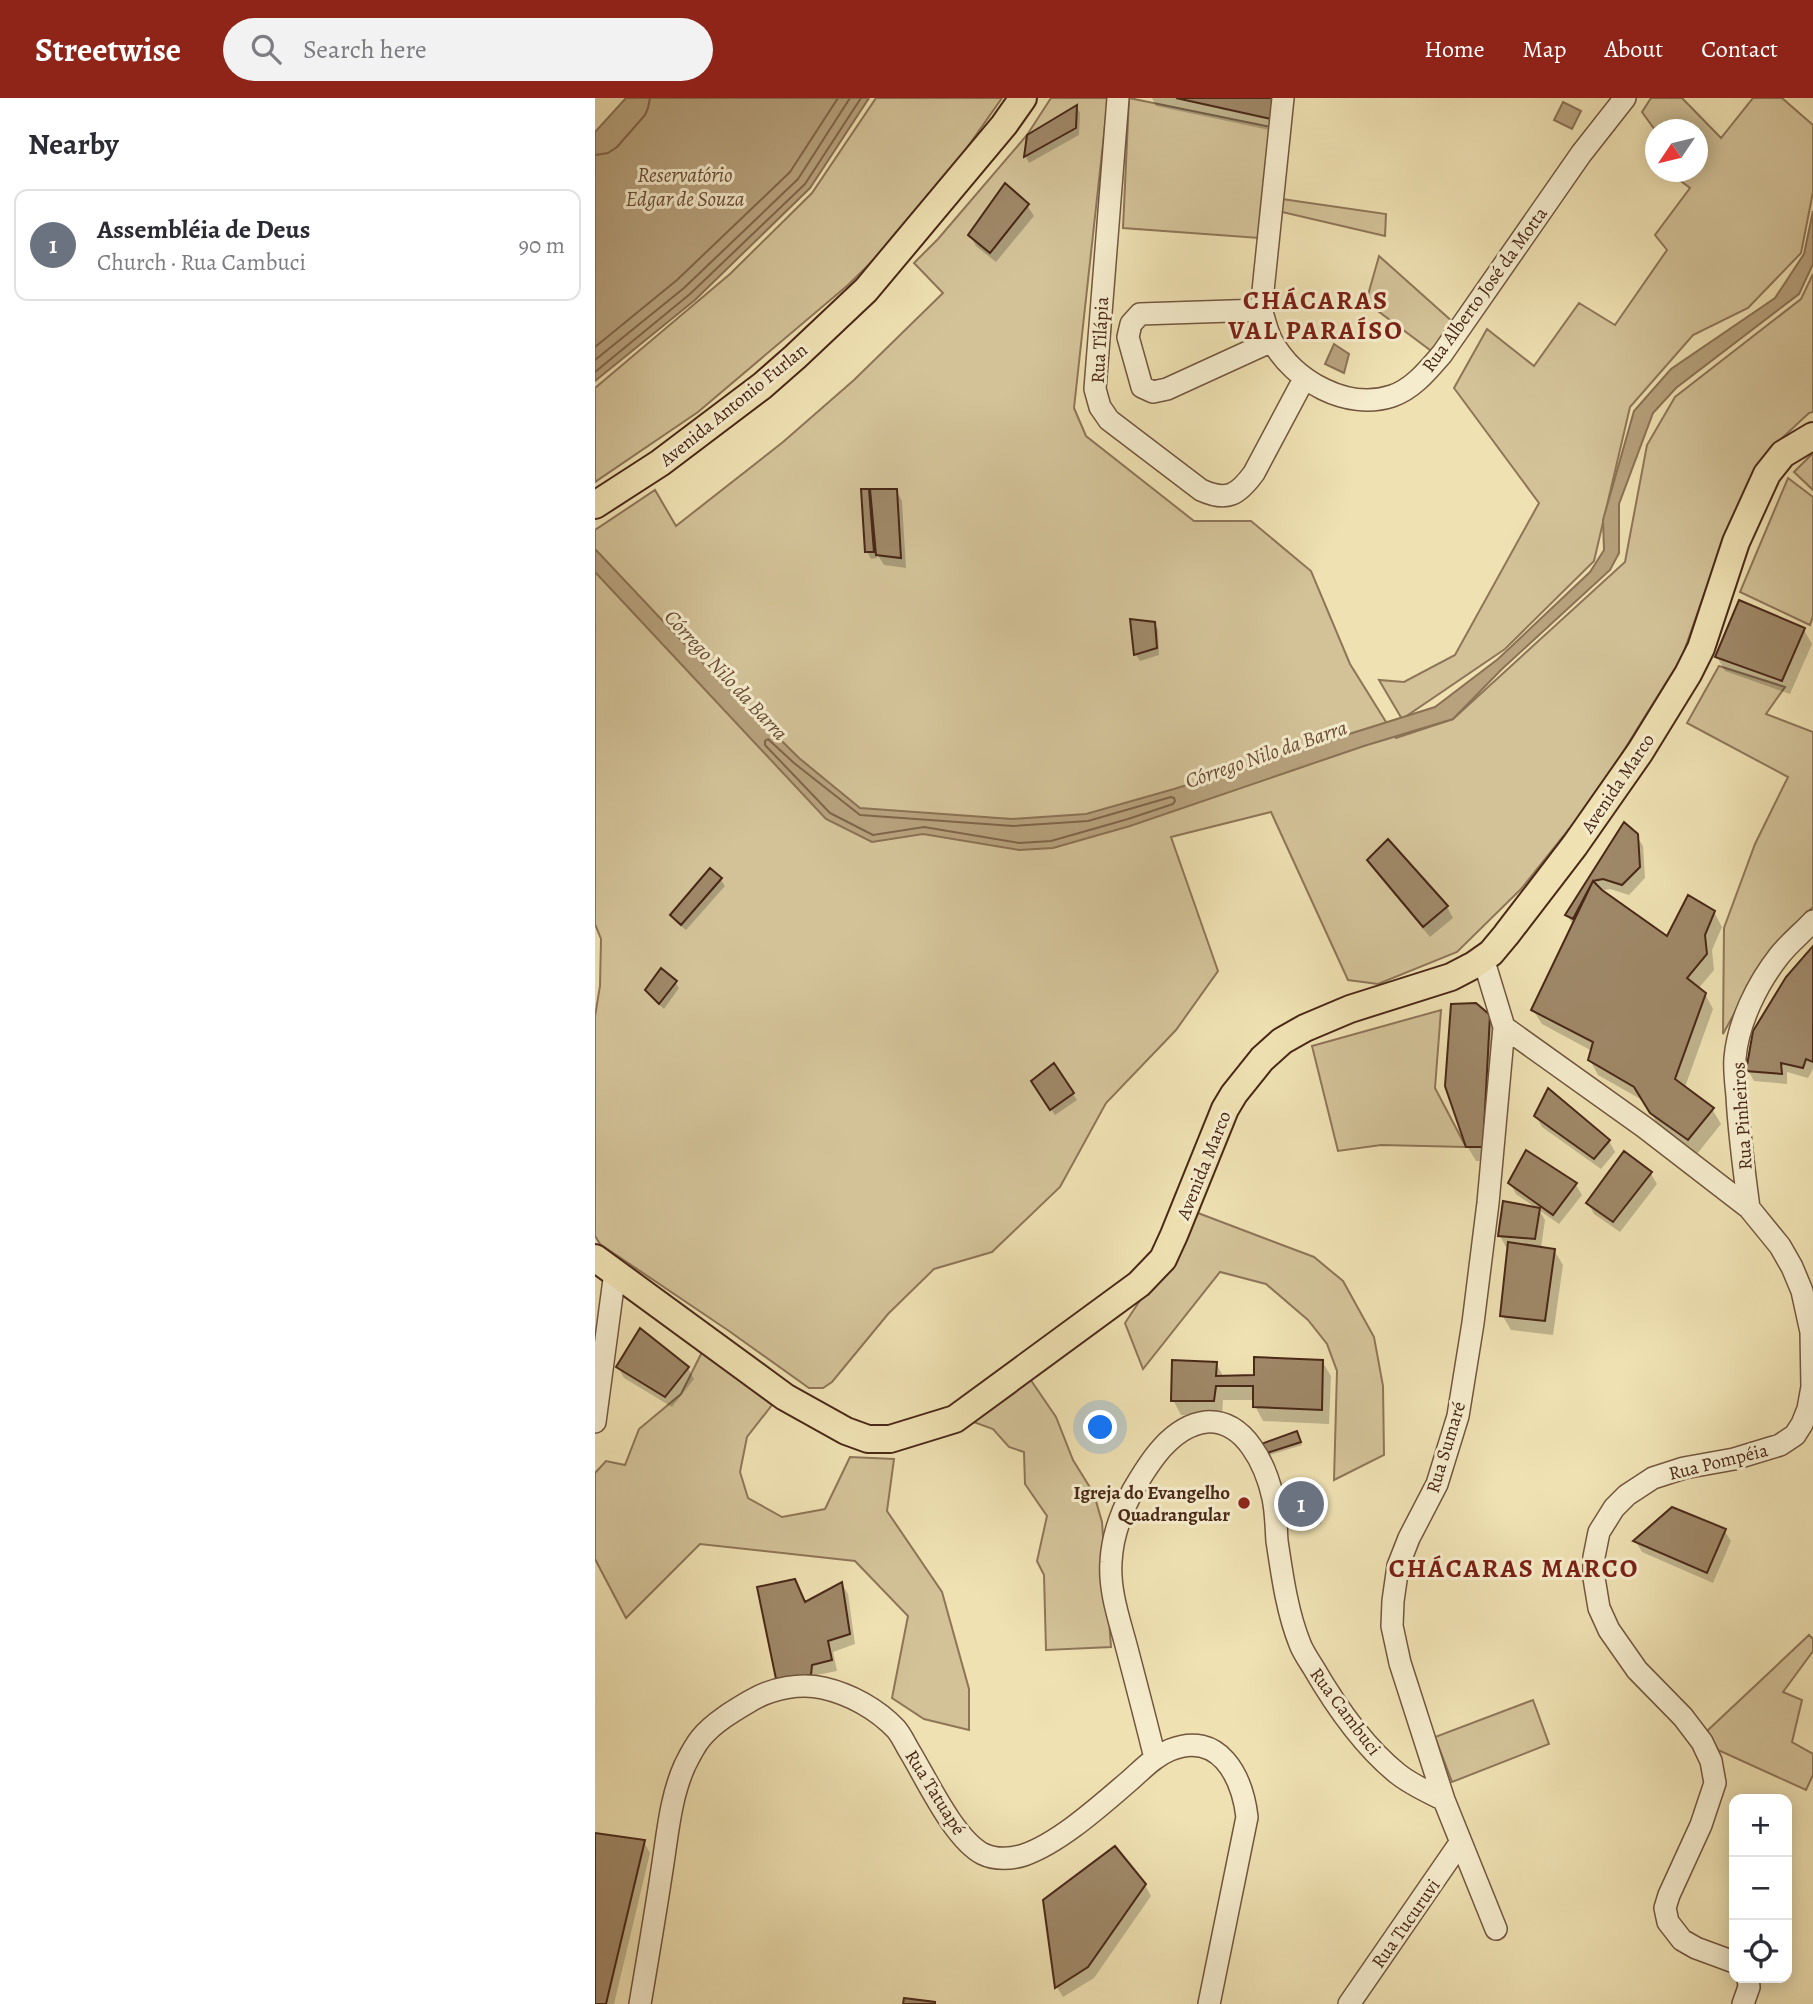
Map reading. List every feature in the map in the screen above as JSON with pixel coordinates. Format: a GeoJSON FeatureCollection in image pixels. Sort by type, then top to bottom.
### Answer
{"type":"FeatureCollection","features":[{"type":"Feature","properties":{"kind":"main road","name":"Avenida Antonio Furlan"},"geometry":{"type":"LineString","coordinates":[[595,505],[660,463],[762,386],[866,290],[1004,125],[1023,98]]}},
{"type":"Feature","properties":{"kind":"main road","name":"Avenida Marco"},"geometry":{"type":"LineString","coordinates":[[605,1265],[785,1397],[846,1431],[868,1439],[890,1439],[955,1419],[1139,1284],[1163,1259],[1225,1109],[1262,1059],[1282,1041],[1350,1009],[1451,977],[1483,958],[1506,935],[1575,845],[1640,752],[1688,674],[1701,648],[1736,542],[1767,474],[1783,454],[1813,436]]}},
{"type":"Feature","properties":{"kind":"street","name":"Rua Tilápia"},"geometry":{"type":"LineString","coordinates":[[1118,98],[1094,389],[1100,407],[1109,420],[1201,490],[1215,496],[1227,496],[1237,492],[1254,473],[1304,379]]}},
{"type":"Feature","properties":{"kind":"street","name":"Rua Alberto José da Motta"},"geometry":{"type":"LineString","coordinates":[[1283,98],[1261,310],[1272,341],[1290,366],[1304,379],[1337,396],[1371,400],[1394,396],[1420,379],[1442,354],[1581,153],[1625,98]]}},
{"type":"Feature","properties":{"kind":"street"},"geometry":{"type":"LineString","coordinates":[[1261,310],[1140,314],[1131,324],[1128,337],[1142,387],[1153,392],[1167,389],[1272,341]]}},
{"type":"Feature","properties":{"kind":"street","name":"Rua Pinheiros"},"geometry":{"type":"LineString","coordinates":[[1749,1208],[1739,1133],[1736,1083],[1735,1059],[1739,1035],[1750,1005],[1769,970],[1813,921]]}},
{"type":"Feature","properties":{"kind":"street"},"geometry":{"type":"LineString","coordinates":[[1483,958],[1504,1027]]}},
{"type":"Feature","properties":{"kind":"street","name":"Rua Pompéia"},"geometry":{"type":"LineString","coordinates":[[1504,1027],[1644,1127],[1749,1208],[1780,1246],[1802,1291],[1811,1332],[1812,1387],[1808,1409],[1794,1435],[1780,1445],[1653,1478],[1627,1495],[1614,1508],[1599,1532],[1594,1557],[1599,1608],[1609,1630],[1637,1670],[1683,1717],[1702,1742],[1711,1761],[1715,1783],[1701,1825],[1665,1908],[1668,1922],[1682,1940],[1729,1960]]}},
{"type":"Feature","properties":{"kind":"street","name":"Rua Sumaré"},"geometry":{"type":"LineString","coordinates":[[1496,1929],[1444,1800],[1394,1644],[1392,1626],[1398,1566],[1437,1484],[1458,1416],[1481,1256],[1504,1027]]}},
{"type":"Feature","properties":{"kind":"street"},"geometry":{"type":"LineString","coordinates":[[595,1422],[605,1265]]}},
{"type":"Feature","properties":{"kind":"street","name":"Rua Cambuci"},"geometry":{"type":"LineString","coordinates":[[1155,1758],[1113,1597],[1110,1563],[1116,1531],[1129,1497],[1147,1466],[1178,1433],[1195,1423],[1218,1421],[1233,1427],[1244,1437],[1269,1480],[1290,1613],[1300,1645],[1327,1692],[1356,1731],[1398,1774],[1444,1800]]}},
{"type":"Feature","properties":{"kind":"street","name":"Rua Tatuapé"},"geometry":{"type":"LineString","coordinates":[[640,2004],[673,1799],[685,1765],[701,1738],[722,1720],[759,1696],[783,1688],[811,1685],[837,1691],[861,1702],[897,1730],[947,1815],[969,1845],[985,1855],[1002,1858],[1021,1856],[1042,1848],[1113,1795],[1155,1758],[1171,1750],[1190,1746],[1206,1748],[1223,1758],[1235,1773],[1245,1799],[1247,1817],[1209,2004]]}},
{"type":"Feature","properties":{"kind":"street","name":"Rua Tucuruvi"},"geometry":{"type":"LineString","coordinates":[[1349,2004],[1460,1843]]}},
{"type":"Feature","properties":{"kind":"street"},"geometry":{"type":"LineString","coordinates":[[1743,2004],[1749,1983]]}},
{"type":"Feature","properties":{"kind":"shaded area"},"geometry":{"type":"Polygon","coordinates":[[[876,98],[1002,98],[950,172],[892,242],[848,285],[698,412],[595,482],[595,388],[730,274],[812,193],[876,98]]]}},
{"type":"Feature","properties":{"kind":"shaded area"},"geometry":{"type":"Polygon","coordinates":[[[1051,98],[1108,98],[1074,408],[1086,436],[1194,521],[1251,521],[1311,571],[1350,664],[1396,738],[1453,719],[1625,562],[1647,445],[1675,397],[1801,299],[1813,274],[1813,412],[1781,439],[1719,552],[1682,657],[1596,795],[1521,889],[1457,952],[1378,984],[1348,980],[1271,812],[1171,837],[1218,971],[1176,1030],[1106,1103],[1060,1187],[992,1252],[934,1269],[888,1314],[832,1382],[823,1388],[809,1388],[600,1244],[595,1236],[595,1016],[600,986],[601,939],[595,924],[595,530],[655,490],[676,526],[783,442],[854,380],[943,293],[914,263],[938,239],[1027,135],[1051,98]]]}},
{"type":"Feature","properties":{"kind":"shaded area"},"geometry":{"type":"Polygon","coordinates":[[[1129,98],[1271,127],[1259,238],[1123,228],[1129,98]]]}},
{"type":"Feature","properties":{"kind":"shaded area"},"geometry":{"type":"Polygon","coordinates":[[[1651,98],[1682,98],[1702,119],[1647,119],[1642,112],[1651,98]]]}},
{"type":"Feature","properties":{"kind":"shaded area"},"geometry":{"type":"Polygon","coordinates":[[[1753,98],[1782,98],[1813,125],[1813,192],[1801,253],[1748,308],[1693,335],[1630,407],[1594,561],[1505,649],[1402,719],[1379,680],[1404,682],[1455,655],[1539,503],[1454,388],[1487,329],[1534,366],[1579,303],[1615,325],[1667,250],[1655,235],[1690,188],[1682,182],[1708,182],[1708,125],[1721,138],[1753,98]]]}},
{"type":"Feature","properties":{"kind":"shaded area"},"geometry":{"type":"Polygon","coordinates":[[[1282,199],[1386,214],[1385,236],[1282,212],[1282,199]]]}},
{"type":"Feature","properties":{"kind":"shaded area"},"geometry":{"type":"Polygon","coordinates":[[[1379,256],[1454,323],[1434,353],[1366,302],[1379,256]]]}},
{"type":"Feature","properties":{"kind":"shaded area"},"geometry":{"type":"Polygon","coordinates":[[[1813,453],[1813,490],[1794,472],[1813,453]]]}},
{"type":"Feature","properties":{"kind":"shaded area"},"geometry":{"type":"Polygon","coordinates":[[[1788,478],[1813,497],[1813,616],[1810,625],[1740,592],[1788,478]]]}},
{"type":"Feature","properties":{"kind":"shaded area"},"geometry":{"type":"Polygon","coordinates":[[[1719,666],[1785,687],[1766,714],[1813,732],[1813,907],[1792,927],[1753,979],[1723,1034],[1724,928],[1755,844],[1788,777],[1687,723],[1719,666]]]}},
{"type":"Feature","properties":{"kind":"shaded area"},"geometry":{"type":"Polygon","coordinates":[[[1441,1010],[1435,1088],[1466,1147],[1381,1145],[1338,1151],[1312,1046],[1441,1010]]]}},
{"type":"Feature","properties":{"kind":"shaded area"},"geometry":{"type":"Polygon","coordinates":[[[1198,1213],[1314,1257],[1343,1281],[1374,1337],[1383,1386],[1384,1455],[1334,1480],[1337,1371],[1327,1344],[1308,1320],[1266,1284],[1220,1272],[1143,1369],[1125,1323],[1198,1213]]]}},
{"type":"Feature","properties":{"kind":"shaded area"},"geometry":{"type":"Polygon","coordinates":[[[705,1346],[772,1405],[747,1437],[740,1472],[748,1498],[782,1517],[825,1509],[850,1457],[894,1459],[887,1511],[942,1592],[969,1689],[969,1730],[924,1719],[892,1698],[908,1616],[855,1561],[700,1544],[626,1618],[595,1559],[595,1473],[606,1461],[625,1465],[639,1429],[681,1394],[705,1346]]]}},
{"type":"Feature","properties":{"kind":"shaded area"},"geometry":{"type":"Polygon","coordinates":[[[1028,1376],[1056,1417],[1073,1460],[1094,1494],[1102,1522],[1111,1647],[1046,1650],[1044,1575],[1037,1561],[1047,1516],[1025,1484],[1024,1452],[1009,1447],[993,1429],[968,1420],[1028,1376]]]}},
{"type":"Feature","properties":{"kind":"shaded area"},"geometry":{"type":"Polygon","coordinates":[[[1809,1635],[1813,1639],[1813,1651],[1783,1692],[1802,1700],[1792,1742],[1813,1754],[1813,1775],[1806,1790],[1718,1750],[1707,1731],[1809,1635]]]}},
{"type":"Feature","properties":{"kind":"shaded area"},"geometry":{"type":"Polygon","coordinates":[[[1533,1700],[1549,1744],[1452,1782],[1435,1737],[1533,1700]]]}},
{"type":"Feature","properties":{"kind":"water","name":"Reservatório Edgar de Souza"},"geometry":{"type":"Polygon","coordinates":[[[626,98],[869,98],[810,188],[695,300],[595,381],[595,132],[626,98]]]}},
{"type":"Feature","properties":{"kind":"water"},"geometry":{"type":"Polygon","coordinates":[[[1563,102],[1581,111],[1572,129],[1554,120],[1563,102]]]}},
{"type":"Feature","properties":{"kind":"water"},"geometry":{"type":"Polygon","coordinates":[[[1813,211],[1813,264],[1799,294],[1676,388],[1653,413],[1619,504],[1619,553],[1610,570],[1502,669],[1453,719],[1364,746],[1130,826],[1053,848],[1019,850],[923,834],[872,842],[826,819],[595,572],[595,549],[695,655],[799,758],[860,808],[1012,819],[1086,814],[1174,789],[1435,707],[1498,659],[1590,572],[1604,550],[1603,520],[1634,411],[1671,369],[1775,298],[1804,254],[1813,211]]]}},
{"type":"Feature","properties":{"kind":"water"},"geometry":{"type":"Polygon","coordinates":[[[1334,344],[1349,354],[1344,373],[1325,364],[1334,344]]]}},
{"type":"Feature","properties":{"kind":"building"},"geometry":{"type":"Polygon","coordinates":[[[1176,98],[1273,98],[1271,119],[1176,98]]]}},
{"type":"Feature","properties":{"kind":"building"},"geometry":{"type":"Polygon","coordinates":[[[1077,105],[1076,128],[1024,157],[1027,135],[1077,105]]]}},
{"type":"Feature","properties":{"kind":"building"},"geometry":{"type":"Polygon","coordinates":[[[1005,183],[1029,204],[990,253],[968,235],[1005,183]]]}},
{"type":"Feature","properties":{"kind":"building"},"geometry":{"type":"Polygon","coordinates":[[[861,489],[869,489],[874,552],[865,552],[861,489]]]}},
{"type":"Feature","properties":{"kind":"building"},"geometry":{"type":"Polygon","coordinates":[[[870,489],[897,489],[901,558],[876,555],[870,489]]]}},
{"type":"Feature","properties":{"kind":"building"},"geometry":{"type":"Polygon","coordinates":[[[1739,600],[1805,628],[1782,681],[1715,657],[1739,600]]]}},
{"type":"Feature","properties":{"kind":"building"},"geometry":{"type":"Polygon","coordinates":[[[1130,619],[1155,622],[1157,648],[1134,655],[1130,619]]]}},
{"type":"Feature","properties":{"kind":"building"},"geometry":{"type":"Polygon","coordinates":[[[1624,822],[1638,834],[1640,867],[1622,885],[1603,879],[1593,881],[1573,919],[1565,915],[1624,822]]]}},
{"type":"Feature","properties":{"kind":"building"},"geometry":{"type":"Polygon","coordinates":[[[1388,839],[1448,906],[1423,927],[1367,860],[1388,839]]]}},
{"type":"Feature","properties":{"kind":"building"},"geometry":{"type":"Polygon","coordinates":[[[710,868],[722,878],[681,925],[670,915],[710,868]]]}},
{"type":"Feature","properties":{"kind":"building"},"geometry":{"type":"Polygon","coordinates":[[[1593,881],[1667,936],[1688,895],[1715,911],[1705,935],[1707,954],[1687,978],[1706,993],[1675,1079],[1714,1108],[1688,1140],[1650,1113],[1634,1087],[1588,1060],[1593,1042],[1531,1010],[1593,881]]]}},
{"type":"Feature","properties":{"kind":"building"},"geometry":{"type":"Polygon","coordinates":[[[1813,946],[1813,1062],[1806,1059],[1803,1068],[1781,1063],[1782,1074],[1746,1071],[1753,1031],[1786,977],[1813,946]]]}},
{"type":"Feature","properties":{"kind":"building"},"geometry":{"type":"Polygon","coordinates":[[[661,968],[677,981],[659,1004],[645,990],[661,968]]]}},
{"type":"Feature","properties":{"kind":"building"},"geometry":{"type":"Polygon","coordinates":[[[1476,1003],[1490,1015],[1483,1147],[1466,1147],[1445,1086],[1451,1004],[1476,1003]]]}},
{"type":"Feature","properties":{"kind":"building"},"geometry":{"type":"Polygon","coordinates":[[[1054,1063],[1074,1093],[1050,1110],[1031,1081],[1054,1063]]]}},
{"type":"Feature","properties":{"kind":"building"},"geometry":{"type":"Polygon","coordinates":[[[1548,1088],[1610,1140],[1594,1159],[1534,1116],[1548,1088]]]}},
{"type":"Feature","properties":{"kind":"building"},"geometry":{"type":"Polygon","coordinates":[[[1526,1150],[1577,1183],[1553,1215],[1508,1183],[1526,1150]]]}},
{"type":"Feature","properties":{"kind":"building"},"geometry":{"type":"Polygon","coordinates":[[[1624,1151],[1652,1172],[1613,1222],[1586,1203],[1624,1151]]]}},
{"type":"Feature","properties":{"kind":"building"},"geometry":{"type":"Polygon","coordinates":[[[1503,1201],[1540,1208],[1535,1239],[1498,1236],[1503,1201]]]}},
{"type":"Feature","properties":{"kind":"building"},"geometry":{"type":"Polygon","coordinates":[[[1508,1242],[1555,1249],[1545,1321],[1500,1316],[1508,1242]]]}},
{"type":"Feature","properties":{"kind":"building"},"geometry":{"type":"Polygon","coordinates":[[[640,1328],[689,1367],[665,1397],[616,1367],[640,1328]]]}},
{"type":"Feature","properties":{"kind":"building"},"geometry":{"type":"Polygon","coordinates":[[[1254,1357],[1323,1360],[1322,1410],[1253,1407],[1253,1386],[1216,1386],[1214,1401],[1171,1401],[1172,1360],[1217,1362],[1216,1376],[1254,1375],[1254,1357]]]}},
{"type":"Feature","properties":{"kind":"building"},"geometry":{"type":"Polygon","coordinates":[[[1297,1431],[1301,1442],[1264,1454],[1261,1444],[1297,1431]]]}},
{"type":"Feature","properties":{"kind":"building"},"geometry":{"type":"Polygon","coordinates":[[[1280,1488],[1319,1495],[1318,1518],[1284,1513],[1280,1488]]]}},
{"type":"Feature","properties":{"kind":"building"},"geometry":{"type":"Polygon","coordinates":[[[1672,1507],[1726,1529],[1707,1573],[1633,1541],[1672,1507]]]}},
{"type":"Feature","properties":{"kind":"building"},"geometry":{"type":"Polygon","coordinates":[[[795,1579],[805,1602],[842,1582],[850,1634],[828,1641],[832,1660],[812,1665],[811,1675],[776,1679],[757,1587],[795,1579]]]}},
{"type":"Feature","properties":{"kind":"building"},"geometry":{"type":"Polygon","coordinates":[[[595,1833],[645,1840],[606,2004],[595,2004],[595,1833]]]}},
{"type":"Feature","properties":{"kind":"building"},"geometry":{"type":"Polygon","coordinates":[[[1115,1846],[1146,1884],[1088,1967],[1055,1988],[1043,1900],[1115,1846]]]}},
{"type":"Feature","properties":{"kind":"building"},"geometry":{"type":"Polygon","coordinates":[[[904,1998],[935,2002],[935,2004],[903,2004],[904,1998]]]}},
{"type":"Feature","properties":{"kind":"place","name":"Igreja do Evangelho Quadrangular"},"geometry":{"type":"Point","coordinates":[1244,1503]}},
{"type":"Feature","properties":{"kind":"place","name":"Assembléia de Deus"},"geometry":{"type":"Point","coordinates":[1301,1504]}},
{"type":"Feature","properties":{"kind":"district","name":"CHÁCARAS VAL PARAÍSO"},"geometry":{"type":"Point","coordinates":[1316,315]}},
{"type":"Feature","properties":{"kind":"district","name":"CHÁCARAS MARCO"},"geometry":{"type":"Point","coordinates":[1514,1568]}},
{"type":"Feature","properties":{"kind":"water label","name":"Córrego Nilo da Barra"},"geometry":{"type":"Point","coordinates":[726,675]}},
{"type":"Feature","properties":{"kind":"water label","name":"Córrego Nilo da Barra"},"geometry":{"type":"Point","coordinates":[1266,754]}}]}
